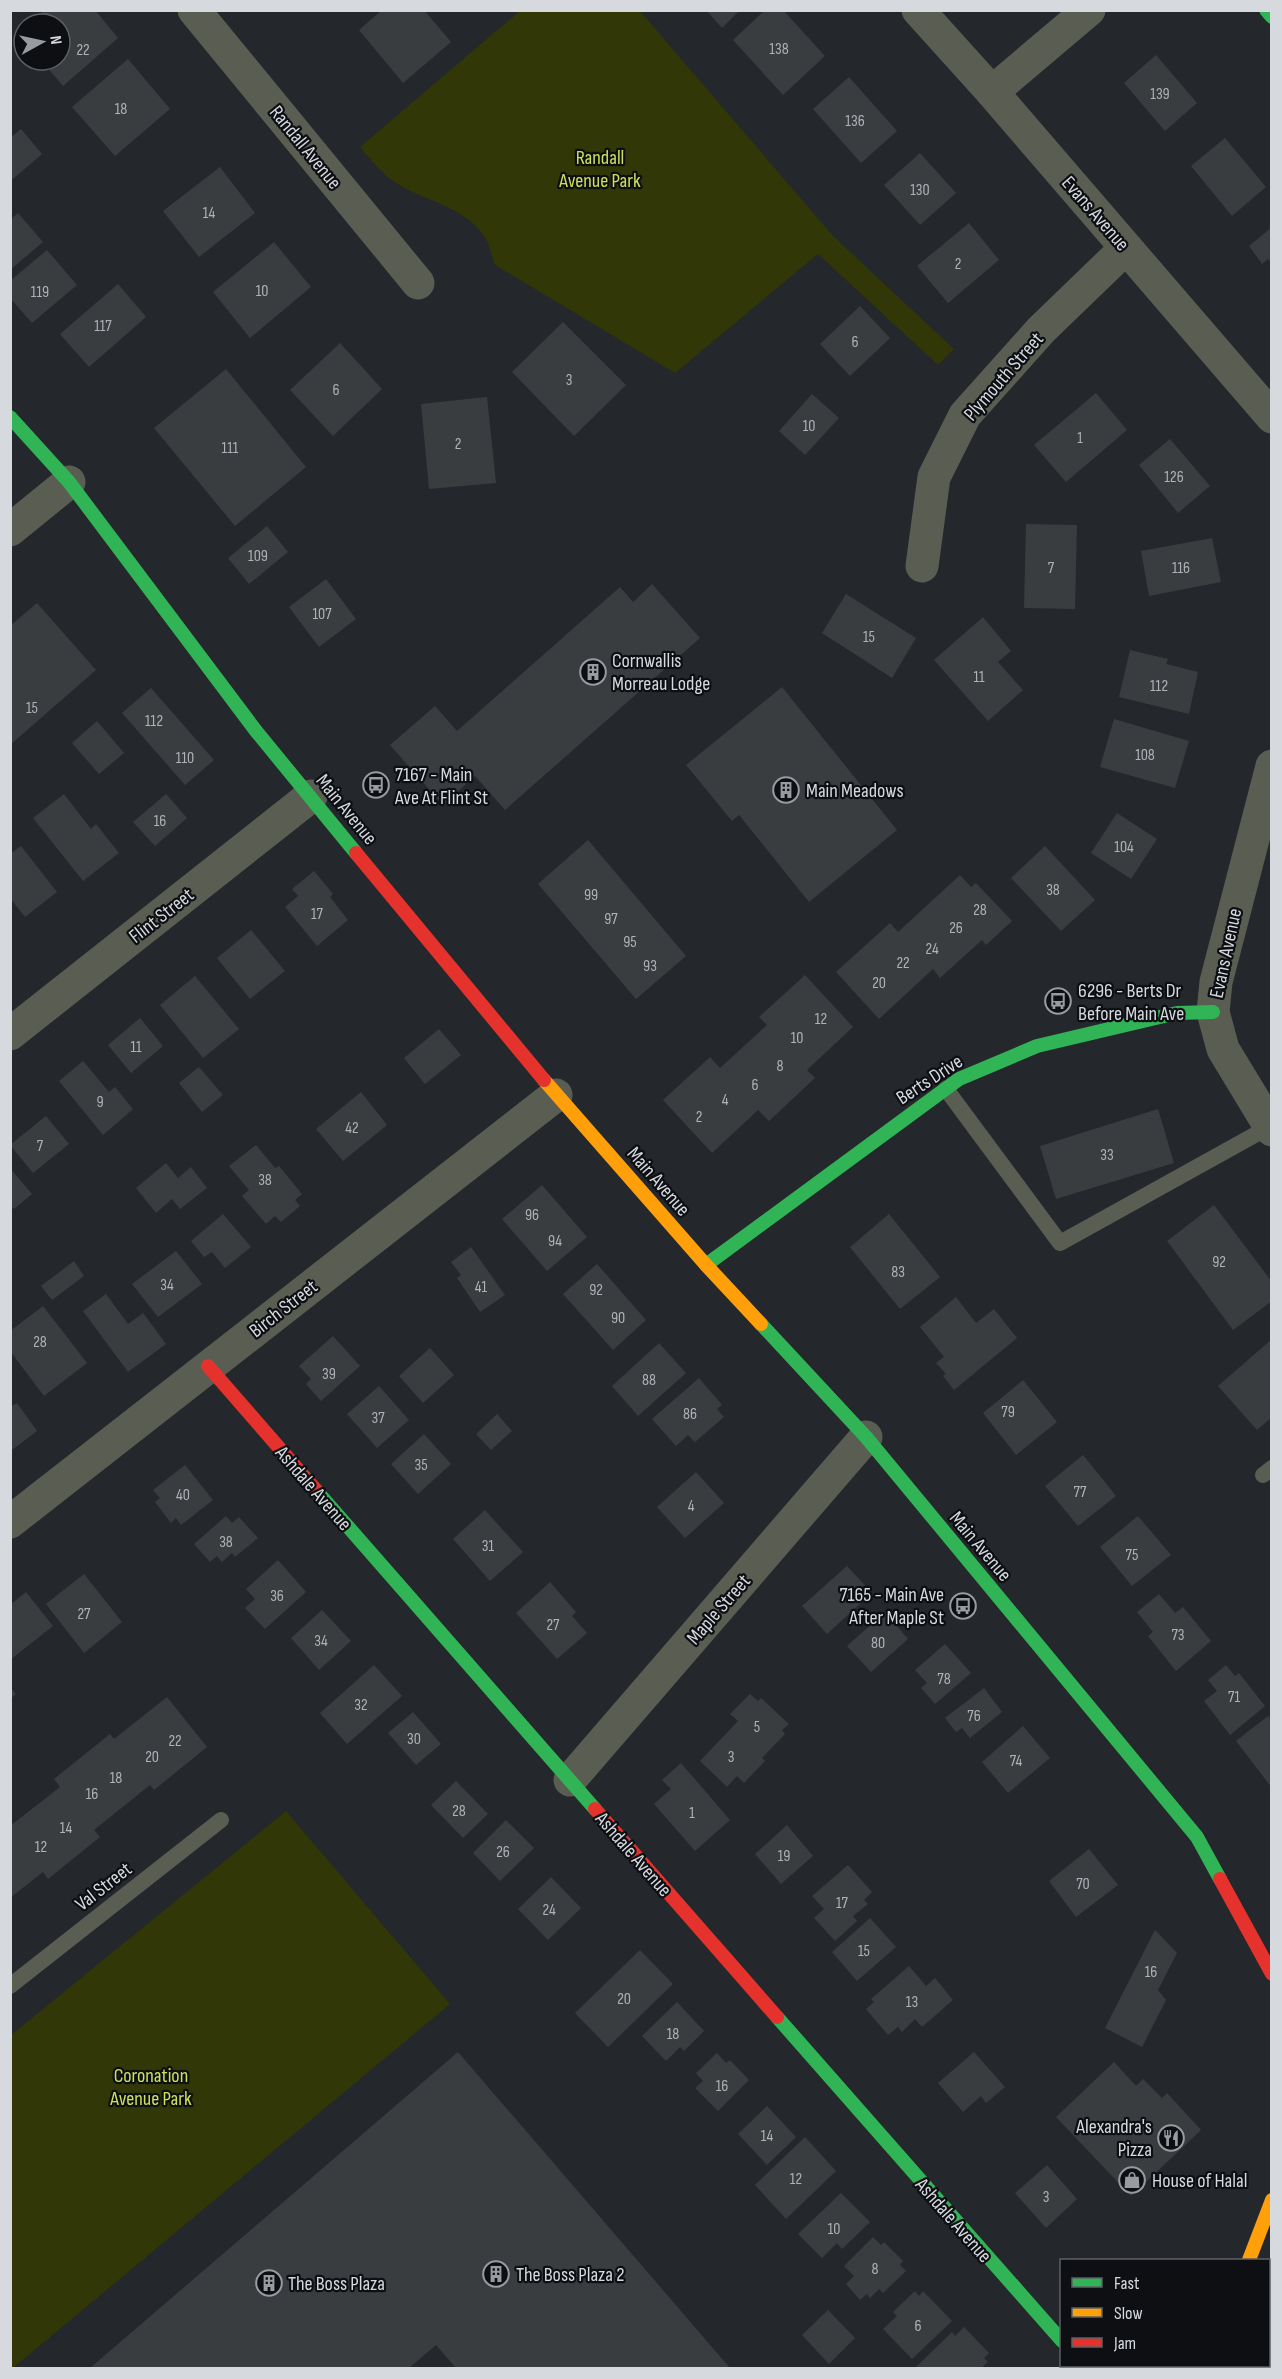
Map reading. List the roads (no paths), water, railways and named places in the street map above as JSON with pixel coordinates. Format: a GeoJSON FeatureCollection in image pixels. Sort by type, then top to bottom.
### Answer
{"type":"FeatureCollection","features":[{"type":"Feature","properties":{"kind":"street","name":"Evans Avenue"},"geometry":{"type":"LineString","coordinates":[[918,10],[993,92],[1272,417]]}},
{"type":"Feature","properties":{"kind":"street"},"geometry":{"type":"LineString","coordinates":[[993,92],[1089,10]]}},
{"type":"Feature","properties":{"kind":"street"},"geometry":{"type":"LineString","coordinates":[[1266,10],[1272,17]]}},
{"type":"Feature","properties":{"kind":"street","name":"Randall Avenue"},"geometry":{"type":"LineString","coordinates":[[202,13],[418,283]]}},
{"type":"Feature","properties":{"kind":"street","name":"Plymouth Street"},"geometry":{"type":"LineString","coordinates":[[922,566],[934,477],[965,415],[1041,330],[1126,248]]}},
{"type":"Feature","properties":{"kind":"street","name":"Main Avenue"},"geometry":{"type":"LineString","coordinates":[[10,417],[69,482],[256,731],[556,1095],[706,1265],[866,1437],[1197,1837],[1272,1974]]}},
{"type":"Feature","properties":{"kind":"street"},"geometry":{"type":"LineString","coordinates":[[10,530],[69,482]]}},
{"type":"Feature","properties":{"kind":"street","name":"Evans Avenue"},"geometry":{"type":"LineString","coordinates":[[1270,1129],[1223,1049],[1213,1012],[1216,982],[1272,766]]}},
{"type":"Feature","properties":{"kind":"street","name":"Flint Street"},"geometry":{"type":"LineString","coordinates":[[10,1034],[311,796]]}},
{"type":"Feature","properties":{"kind":"street","name":"Berts Drive"},"geometry":{"type":"LineString","coordinates":[[706,1265],[959,1079],[1036,1046],[1177,1014],[1213,1012]]}},
{"type":"Feature","properties":{"kind":"street","name":"Birch Street"},"geometry":{"type":"LineString","coordinates":[[10,1522],[556,1095]]}},
{"type":"Feature","properties":{"kind":"street","name":"Ashdale Avenue"},"geometry":{"type":"LineString","coordinates":[[208,1366],[969,2238],[1060,2339]]}},
{"type":"Feature","properties":{"kind":"street","name":"Maple Street"},"geometry":{"type":"LineString","coordinates":[[570,1780],[866,1437]]}},
{"type":"Feature","properties":{"kind":"street"},"geometry":{"type":"LineString","coordinates":[[1249,2259],[1272,2200]]}},
{"type":"Feature","properties":{"kind":"lane"},"geometry":{"type":"LineString","coordinates":[[946,1089],[1060,1243],[1270,1129]]}},
{"type":"Feature","properties":{"kind":"lane","name":"Val Street"},"geometry":{"type":"LineString","coordinates":[[10,1986],[221,1820]]}},
{"type":"Feature","properties":{"kind":"place","name":"Cornwallis Morreau Lodge"},"geometry":{"type":"Point","coordinates":[593,672]}},
{"type":"Feature","properties":{"kind":"place","name":"7167 - Main Ave At Flint St"},"geometry":{"type":"Point","coordinates":[376,785]}},
{"type":"Feature","properties":{"kind":"place","name":"Main Meadows"},"geometry":{"type":"Point","coordinates":[786,790]}},
{"type":"Feature","properties":{"kind":"place","name":"6296 - Berts Dr Before Main Ave"},"geometry":{"type":"Point","coordinates":[1058,1001]}},
{"type":"Feature","properties":{"kind":"place","name":"7165 - Main Ave After Maple St"},"geometry":{"type":"Point","coordinates":[963,1606]}},
{"type":"Feature","properties":{"kind":"place","name":"Alexandra's Pizza"},"geometry":{"type":"Point","coordinates":[1171,2138]}},
{"type":"Feature","properties":{"kind":"place","name":"House of Halal"},"geometry":{"type":"Point","coordinates":[1132,2180]}},
{"type":"Feature","properties":{"kind":"place","name":"The Boss Plaza 2"},"geometry":{"type":"Point","coordinates":[496,2274]}},
{"type":"Feature","properties":{"kind":"place","name":"The Boss Plaza"},"geometry":{"type":"Point","coordinates":[269,2283]}},
{"type":"Feature","properties":{"kind":"park label","name":"Randall Avenue Park"},"geometry":{"type":"Point","coordinates":[600,168]}},
{"type":"Feature","properties":{"kind":"park label","name":"Coronation Avenue Park"},"geometry":{"type":"Point","coordinates":[151,2086]}}]}
